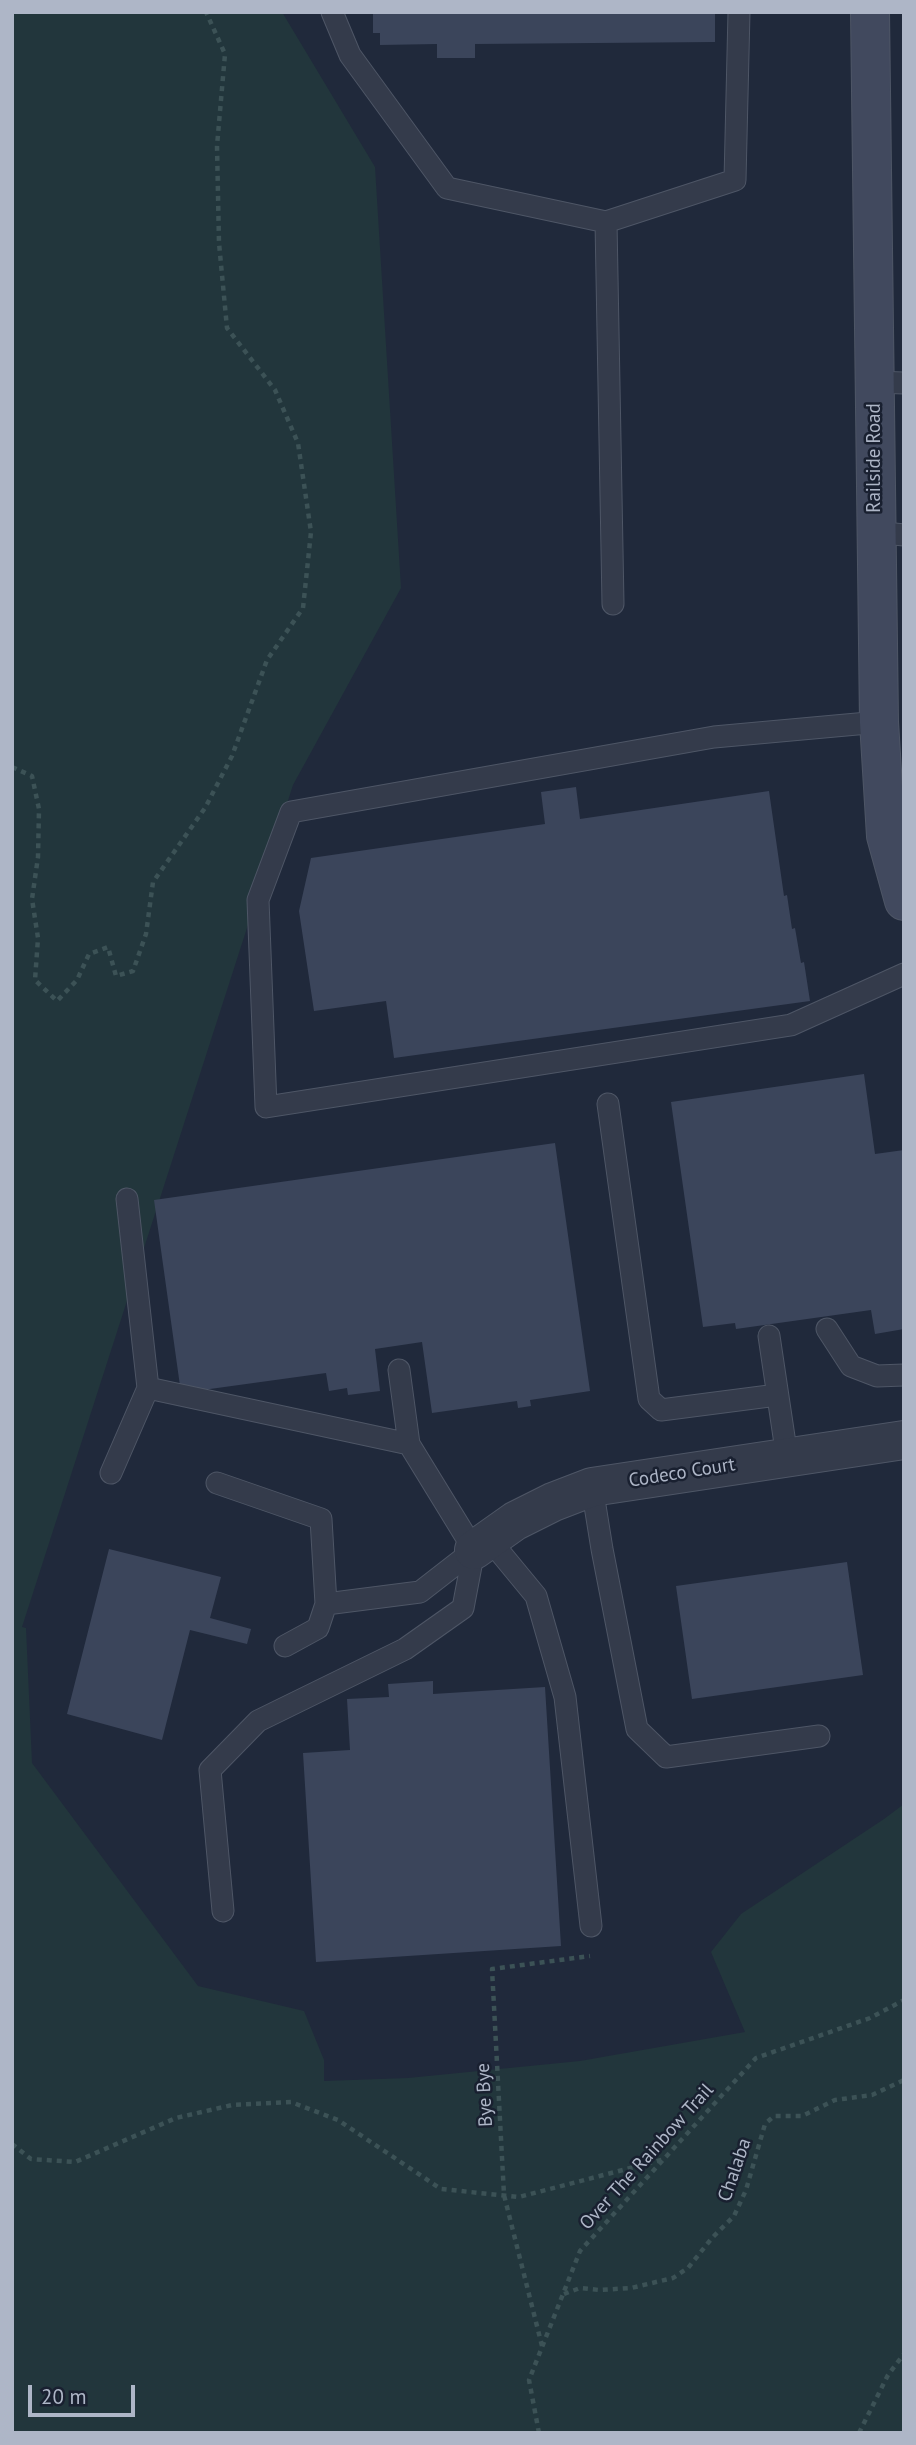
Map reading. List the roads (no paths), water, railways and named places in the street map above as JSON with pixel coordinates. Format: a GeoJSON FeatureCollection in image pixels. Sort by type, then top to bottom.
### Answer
{"type":"FeatureCollection","features":[{"type":"Feature","properties":{"kind":"street","name":"Railside Road"},"geometry":{"type":"LineString","coordinates":[[870,12],[889,383],[890,534],[879,722],[886,836],[904,901]]}},
{"type":"Feature","properties":{"kind":"street","name":"Codeco Court"},"geometry":{"type":"LineString","coordinates":[[482,1545],[515,1521],[592,1487],[904,1440]]}},
{"type":"Feature","properties":{"kind":"lane"},"geometry":{"type":"LineString","coordinates":[[332,12],[350,55],[447,188],[606,222],[735,180],[739,12]]}},
{"type":"Feature","properties":{"kind":"lane"},"geometry":{"type":"LineString","coordinates":[[606,222],[613,604]]}},
{"type":"Feature","properties":{"kind":"lane"},"geometry":{"type":"LineString","coordinates":[[879,722],[714,737],[291,811],[258,900],[267,1107],[791,1025],[904,974]]}},
{"type":"Feature","properties":{"kind":"lane"},"geometry":{"type":"LineString","coordinates":[[608,1104],[649,1399],[661,1410],[777,1395]]}},
{"type":"Feature","properties":{"kind":"lane"},"geometry":{"type":"LineString","coordinates":[[111,1473],[148,1388],[127,1199]]}},
{"type":"Feature","properties":{"kind":"lane"},"geometry":{"type":"LineString","coordinates":[[827,1329],[851,1366],[877,1376],[904,1375]]}},
{"type":"Feature","properties":{"kind":"lane"},"geometry":{"type":"LineString","coordinates":[[769,1336],[787,1457]]}},
{"type":"Feature","properties":{"kind":"lane"},"geometry":{"type":"LineString","coordinates":[[398,1370],[409,1444],[482,1545],[536,1596],[565,1697],[591,1926]]}},
{"type":"Feature","properties":{"kind":"lane"},"geometry":{"type":"LineString","coordinates":[[148,1388],[409,1444]]}},
{"type":"Feature","properties":{"kind":"lane"},"geometry":{"type":"LineString","coordinates":[[217,1483],[321,1519],[326,1604],[318,1628],[285,1646]]}},
{"type":"Feature","properties":{"kind":"lane"},"geometry":{"type":"LineString","coordinates":[[592,1487],[637,1729],[666,1758],[819,1736]]}},
{"type":"Feature","properties":{"kind":"lane"},"geometry":{"type":"LineString","coordinates":[[326,1604],[420,1592],[482,1545]]}},
{"type":"Feature","properties":{"kind":"lane"},"geometry":{"type":"LineString","coordinates":[[223,1911],[209,1770],[258,1721],[405,1649],[463,1608],[482,1545]]}}]}
